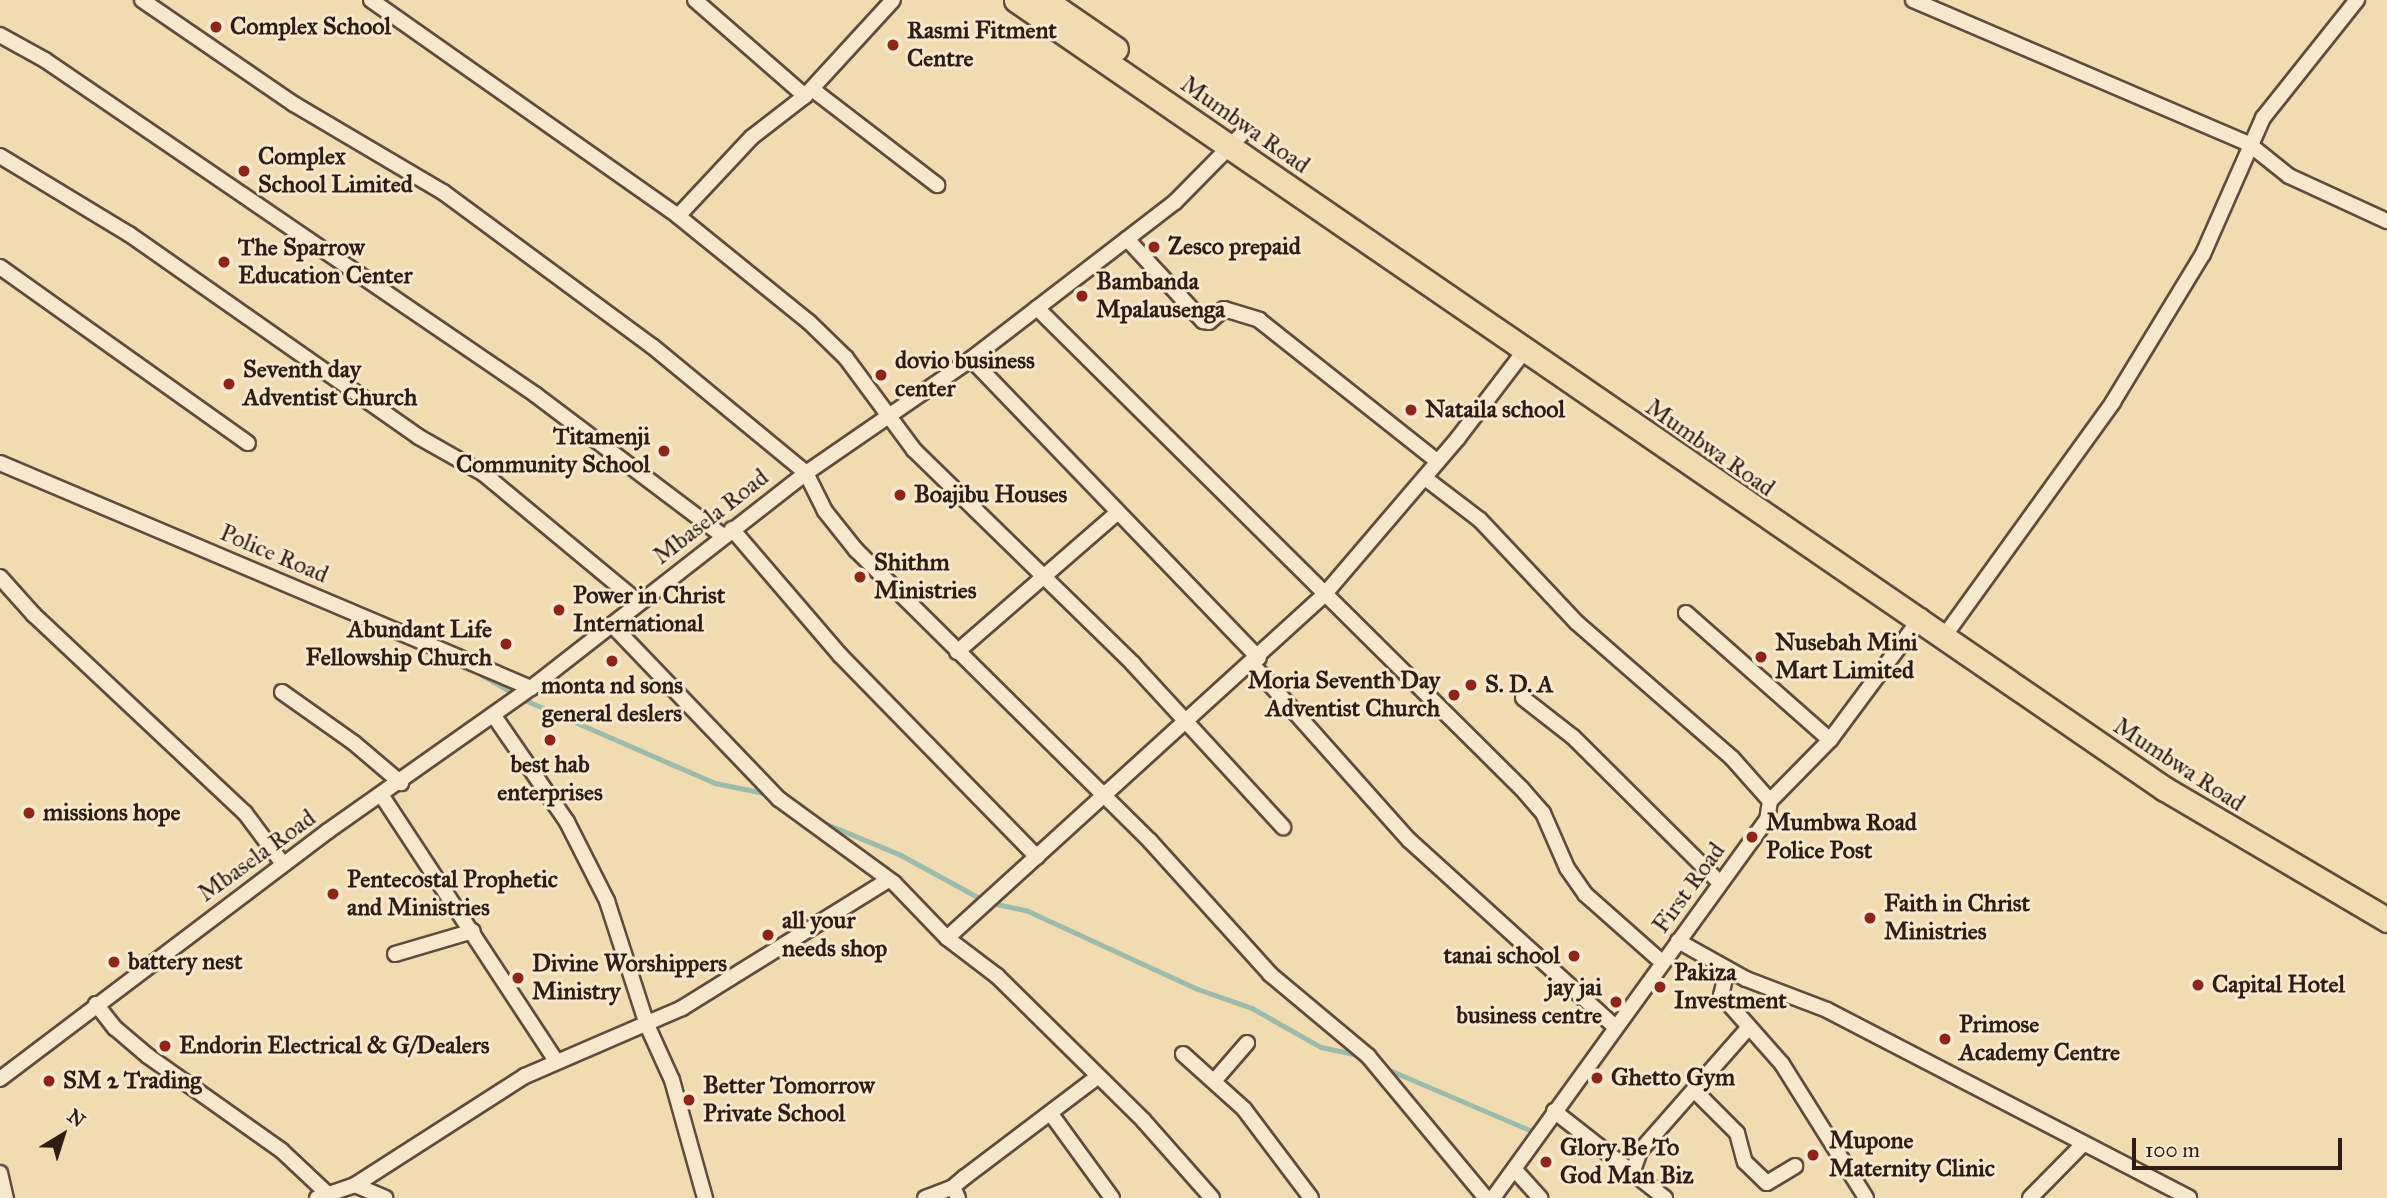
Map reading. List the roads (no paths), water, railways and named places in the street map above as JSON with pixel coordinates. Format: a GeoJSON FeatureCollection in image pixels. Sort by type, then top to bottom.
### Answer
{"type":"FeatureCollection","features":[{"type":"Feature","properties":{"kind":"main road","name":"Mumbwa Road"},"geometry":{"type":"LineString","coordinates":[[1016,0],[1236,141],[1922,616],[2191,806],[2387,920]]}},
{"type":"Feature","properties":{"kind":"main road","name":"Mumbwa Road"},"geometry":{"type":"LineString","coordinates":[[1045,0],[1525,350],[1922,616]]}},
{"type":"Feature","properties":{"kind":"main road","name":"Mumbwa Road"},"geometry":{"type":"LineString","coordinates":[[1946,634],[2212,801],[2387,904]]}},
{"type":"Feature","properties":{"kind":"street"},"geometry":{"type":"LineString","coordinates":[[142,0],[294,104],[443,192],[652,346],[806,473],[836,527],[957,652],[1171,863],[1270,974],[1368,1056],[1486,1198]]}},
{"type":"Feature","properties":{"kind":"street"},"geometry":{"type":"LineString","coordinates":[[371,0],[678,216],[829,340],[914,450],[1045,576],[1189,722],[1283,827]]}},
{"type":"Feature","properties":{"kind":"street"},"geometry":{"type":"LineString","coordinates":[[695,0],[808,93],[937,185]]}},
{"type":"Feature","properties":{"kind":"street"},"geometry":{"type":"LineString","coordinates":[[678,216],[752,137],[808,93],[893,0]]}},
{"type":"Feature","properties":{"kind":"street"},"geometry":{"type":"LineString","coordinates":[[1913,0],[2249,144],[2289,176],[2387,221]]}},
{"type":"Feature","properties":{"kind":"street"},"geometry":{"type":"LineString","coordinates":[[1946,634],[2113,401],[2203,254],[2249,144],[2263,118],[2357,0]]}},
{"type":"Feature","properties":{"kind":"street"},"geometry":{"type":"LineString","coordinates":[[0,35],[74,79],[536,395],[728,532],[831,646],[1037,857]]}},
{"type":"Feature","properties":{"kind":"street","name":"Mbasela Road"},"geometry":{"type":"LineString","coordinates":[[0,1079],[283,864],[494,716],[806,473],[971,359],[1175,202],[1236,141]]}},
{"type":"Feature","properties":{"kind":"street"},"geometry":{"type":"LineString","coordinates":[[0,156],[150,247],[419,437],[484,474],[638,602]]}},
{"type":"Feature","properties":{"kind":"street"},"geometry":{"type":"LineString","coordinates":[[1127,239],[1203,321],[1209,322],[1224,309],[1259,320],[1438,462]]}},
{"type":"Feature","properties":{"kind":"street"},"geometry":{"type":"LineString","coordinates":[[0,267],[248,443]]}},
{"type":"Feature","properties":{"kind":"street"},"geometry":{"type":"LineString","coordinates":[[1037,308],[1534,803],[1585,894],[1662,963]]}},
{"type":"Feature","properties":{"kind":"street"},"geometry":{"type":"LineString","coordinates":[[947,938],[1189,722],[1324,595],[1425,478],[1525,350]]}},
{"type":"Feature","properties":{"kind":"street"},"geometry":{"type":"LineString","coordinates":[[971,359],[1256,661],[1409,840],[1615,1027]]}},
{"type":"Feature","properties":{"kind":"street","name":"Police Road"},"geometry":{"type":"LineString","coordinates":[[0,463],[531,688]]}},
{"type":"Feature","properties":{"kind":"street"},"geometry":{"type":"LineString","coordinates":[[1425,478],[1480,520],[1576,622],[1732,758],[1770,801]]}},
{"type":"Feature","properties":{"kind":"street"},"geometry":{"type":"LineString","coordinates":[[957,652],[1118,512]]}},
{"type":"Feature","properties":{"kind":"street"},"geometry":{"type":"LineString","coordinates":[[0,577],[34,615],[245,813],[283,864]]}},
{"type":"Feature","properties":{"kind":"street"},"geometry":{"type":"LineString","coordinates":[[1686,613],[1830,740]]}},
{"type":"Feature","properties":{"kind":"street","name":"First Road"},"geometry":{"type":"LineString","coordinates":[[1493,1198],[1767,820],[1770,801],[1830,740],[1922,616]]}},
{"type":"Feature","properties":{"kind":"street"},"geometry":{"type":"LineString","coordinates":[[612,625],[779,799],[900,889],[947,938],[987,967],[1212,1198]]}},
{"type":"Feature","properties":{"kind":"street"},"geometry":{"type":"LineString","coordinates":[[282,692],[354,743],[401,783]]}},
{"type":"Feature","properties":{"kind":"street"},"geometry":{"type":"LineString","coordinates":[[1523,698],[1573,737],[1720,883]]}},
{"type":"Feature","properties":{"kind":"street"},"geometry":{"type":"LineString","coordinates":[[494,716],[567,822],[593,869],[647,1025],[672,1080],[705,1198]]}},
{"type":"Feature","properties":{"kind":"street"},"geometry":{"type":"LineString","coordinates":[[382,796],[473,931],[556,1062]]}},
{"type":"Feature","properties":{"kind":"street"},"geometry":{"type":"LineString","coordinates":[[96,1004],[115,1028],[148,1056],[282,1151],[326,1197],[355,1185],[525,1076],[647,1025],[720,986],[887,881]]}},
{"type":"Feature","properties":{"kind":"street"},"geometry":{"type":"LineString","coordinates":[[395,954],[473,931]]}},
{"type":"Feature","properties":{"kind":"street"},"geometry":{"type":"LineString","coordinates":[[1678,941],[1727,970],[1827,1010],[2189,1198]]}},
{"type":"Feature","properties":{"kind":"street"},"geometry":{"type":"LineString","coordinates":[[1727,970],[1721,995],[1796,1084],[1866,1198]]}},
{"type":"Feature","properties":{"kind":"street"},"geometry":{"type":"LineString","coordinates":[[1633,1171],[1640,1151],[1748,1028]]}},
{"type":"Feature","properties":{"kind":"street"},"geometry":{"type":"LineString","coordinates":[[1214,1080],[1247,1043]]}},
{"type":"Feature","properties":{"kind":"street"},"geometry":{"type":"LineString","coordinates":[[1183,1054],[1214,1080],[1262,1130],[1311,1198]]}},
{"type":"Feature","properties":{"kind":"street"},"geometry":{"type":"LineString","coordinates":[[925,1198],[956,1193],[1097,1077]]}},
{"type":"Feature","properties":{"kind":"street"},"geometry":{"type":"LineString","coordinates":[[1694,1090],[1737,1133],[1745,1162],[1768,1183],[1795,1166]]}},
{"type":"Feature","properties":{"kind":"street"},"geometry":{"type":"LineString","coordinates":[[1555,1111],[1665,1198]]}},
{"type":"Feature","properties":{"kind":"street"},"geometry":{"type":"LineString","coordinates":[[1051,1114],[1112,1198]]}},
{"type":"Feature","properties":{"kind":"street"},"geometry":{"type":"LineString","coordinates":[[2030,1198],[2083,1144]]}},
{"type":"Feature","properties":{"kind":"street"},"geometry":{"type":"LineString","coordinates":[[1515,1170],[1540,1198]]}},
{"type":"Feature","properties":{"kind":"street"},"geometry":{"type":"LineString","coordinates":[[0,1173],[6,1198]]}},
{"type":"Feature","properties":{"kind":"street"},"geometry":{"type":"LineString","coordinates":[[355,1185],[385,1198]]}},
{"type":"Feature","properties":{"kind":"waterway"},"geometry":{"type":"LineString","coordinates":[[482,675],[511,692]]}},
{"type":"Feature","properties":{"kind":"waterway"},"geometry":{"type":"LineString","coordinates":[[525,700],[715,783],[769,794]]}},
{"type":"Feature","properties":{"kind":"waterway"},"geometry":{"type":"LineString","coordinates":[[817,820],[901,855],[987,902],[1026,910],[1198,989],[1252,1008],[1321,1047],[1358,1055]]}},
{"type":"Feature","properties":{"kind":"waterway"},"geometry":{"type":"LineString","coordinates":[[1385,1068],[1537,1133]]}},
{"type":"Feature","properties":{"kind":"place","name":"Complex School"},"geometry":{"type":"Point","coordinates":[216,27]}},
{"type":"Feature","properties":{"kind":"place","name":"Rasmi Fitment Centre"},"geometry":{"type":"Point","coordinates":[893,45]}},
{"type":"Feature","properties":{"kind":"place","name":"Complex School Limited"},"geometry":{"type":"Point","coordinates":[244,171]}},
{"type":"Feature","properties":{"kind":"place","name":"Zesco prepaid"},"geometry":{"type":"Point","coordinates":[1154,247]}},
{"type":"Feature","properties":{"kind":"place","name":"The Sparrow Education Center"},"geometry":{"type":"Point","coordinates":[224,262]}},
{"type":"Feature","properties":{"kind":"place","name":"Bambanda Mpalausenga"},"geometry":{"type":"Point","coordinates":[1082,296]}},
{"type":"Feature","properties":{"kind":"place","name":"dovio business center"},"geometry":{"type":"Point","coordinates":[881,375]}},
{"type":"Feature","properties":{"kind":"place","name":"Seventh day Adventist Church"},"geometry":{"type":"Point","coordinates":[229,384]}},
{"type":"Feature","properties":{"kind":"place","name":"Nataila school"},"geometry":{"type":"Point","coordinates":[1411,410]}},
{"type":"Feature","properties":{"kind":"place","name":"Titamenji Community School"},"geometry":{"type":"Point","coordinates":[664,451]}},
{"type":"Feature","properties":{"kind":"place","name":"Boajibu Houses"},"geometry":{"type":"Point","coordinates":[900,495]}},
{"type":"Feature","properties":{"kind":"place","name":"Shithm Ministries"},"geometry":{"type":"Point","coordinates":[860,577]}},
{"type":"Feature","properties":{"kind":"place","name":"Power in Christ International"},"geometry":{"type":"Point","coordinates":[559,610]}},
{"type":"Feature","properties":{"kind":"place","name":"Abundant Life Fellowship Church"},"geometry":{"type":"Point","coordinates":[506,644]}},
{"type":"Feature","properties":{"kind":"place","name":"Nusebah Mini Mart Limited"},"geometry":{"type":"Point","coordinates":[1761,657]}},
{"type":"Feature","properties":{"kind":"place","name":"monta nd sons general deslers"},"geometry":{"type":"Point","coordinates":[612,661]}},
{"type":"Feature","properties":{"kind":"place","name":"S. D. A"},"geometry":{"type":"Point","coordinates":[1471,685]}},
{"type":"Feature","properties":{"kind":"place","name":"Moria Seventh Day Adventist Church"},"geometry":{"type":"Point","coordinates":[1454,695]}},
{"type":"Feature","properties":{"kind":"place","name":"best hab enterprises"},"geometry":{"type":"Point","coordinates":[550,740]}},
{"type":"Feature","properties":{"kind":"place","name":"missions hope"},"geometry":{"type":"Point","coordinates":[29,813]}},
{"type":"Feature","properties":{"kind":"place","name":"Mumbwa Road Police Post"},"geometry":{"type":"Point","coordinates":[1752,837]}},
{"type":"Feature","properties":{"kind":"place","name":"Pentecostal Prophetic and Ministries"},"geometry":{"type":"Point","coordinates":[333,894]}},
{"type":"Feature","properties":{"kind":"place","name":"Faith in Christ Ministries"},"geometry":{"type":"Point","coordinates":[1870,918]}},
{"type":"Feature","properties":{"kind":"place","name":"all your needs shop"},"geometry":{"type":"Point","coordinates":[768,935]}},
{"type":"Feature","properties":{"kind":"place","name":"tanai school"},"geometry":{"type":"Point","coordinates":[1574,956]}},
{"type":"Feature","properties":{"kind":"place","name":"battery nest"},"geometry":{"type":"Point","coordinates":[114,962]}},
{"type":"Feature","properties":{"kind":"place","name":"Divine Worshippers Ministry"},"geometry":{"type":"Point","coordinates":[518,978]}},
{"type":"Feature","properties":{"kind":"place","name":"Capital Hotel"},"geometry":{"type":"Point","coordinates":[2198,985]}},
{"type":"Feature","properties":{"kind":"place","name":"Pakiza Investment"},"geometry":{"type":"Point","coordinates":[1660,987]}},
{"type":"Feature","properties":{"kind":"place","name":"jay jai business centre"},"geometry":{"type":"Point","coordinates":[1616,1002]}},
{"type":"Feature","properties":{"kind":"place","name":"Primose Academy Centre"},"geometry":{"type":"Point","coordinates":[1945,1039]}},
{"type":"Feature","properties":{"kind":"place","name":"Endorin Electrical & G/Dealers"},"geometry":{"type":"Point","coordinates":[165,1046]}},
{"type":"Feature","properties":{"kind":"place","name":"Ghetto Gym"},"geometry":{"type":"Point","coordinates":[1597,1078]}},
{"type":"Feature","properties":{"kind":"place","name":"SM 2 Trading"},"geometry":{"type":"Point","coordinates":[49,1081]}},
{"type":"Feature","properties":{"kind":"place","name":"Better Tomorrow Private School"},"geometry":{"type":"Point","coordinates":[689,1100]}},
{"type":"Feature","properties":{"kind":"place","name":"Mupone Maternity Clinic"},"geometry":{"type":"Point","coordinates":[1813,1155]}},
{"type":"Feature","properties":{"kind":"place","name":"Glory Be To God Man Biz"},"geometry":{"type":"Point","coordinates":[1546,1162]}}]}
